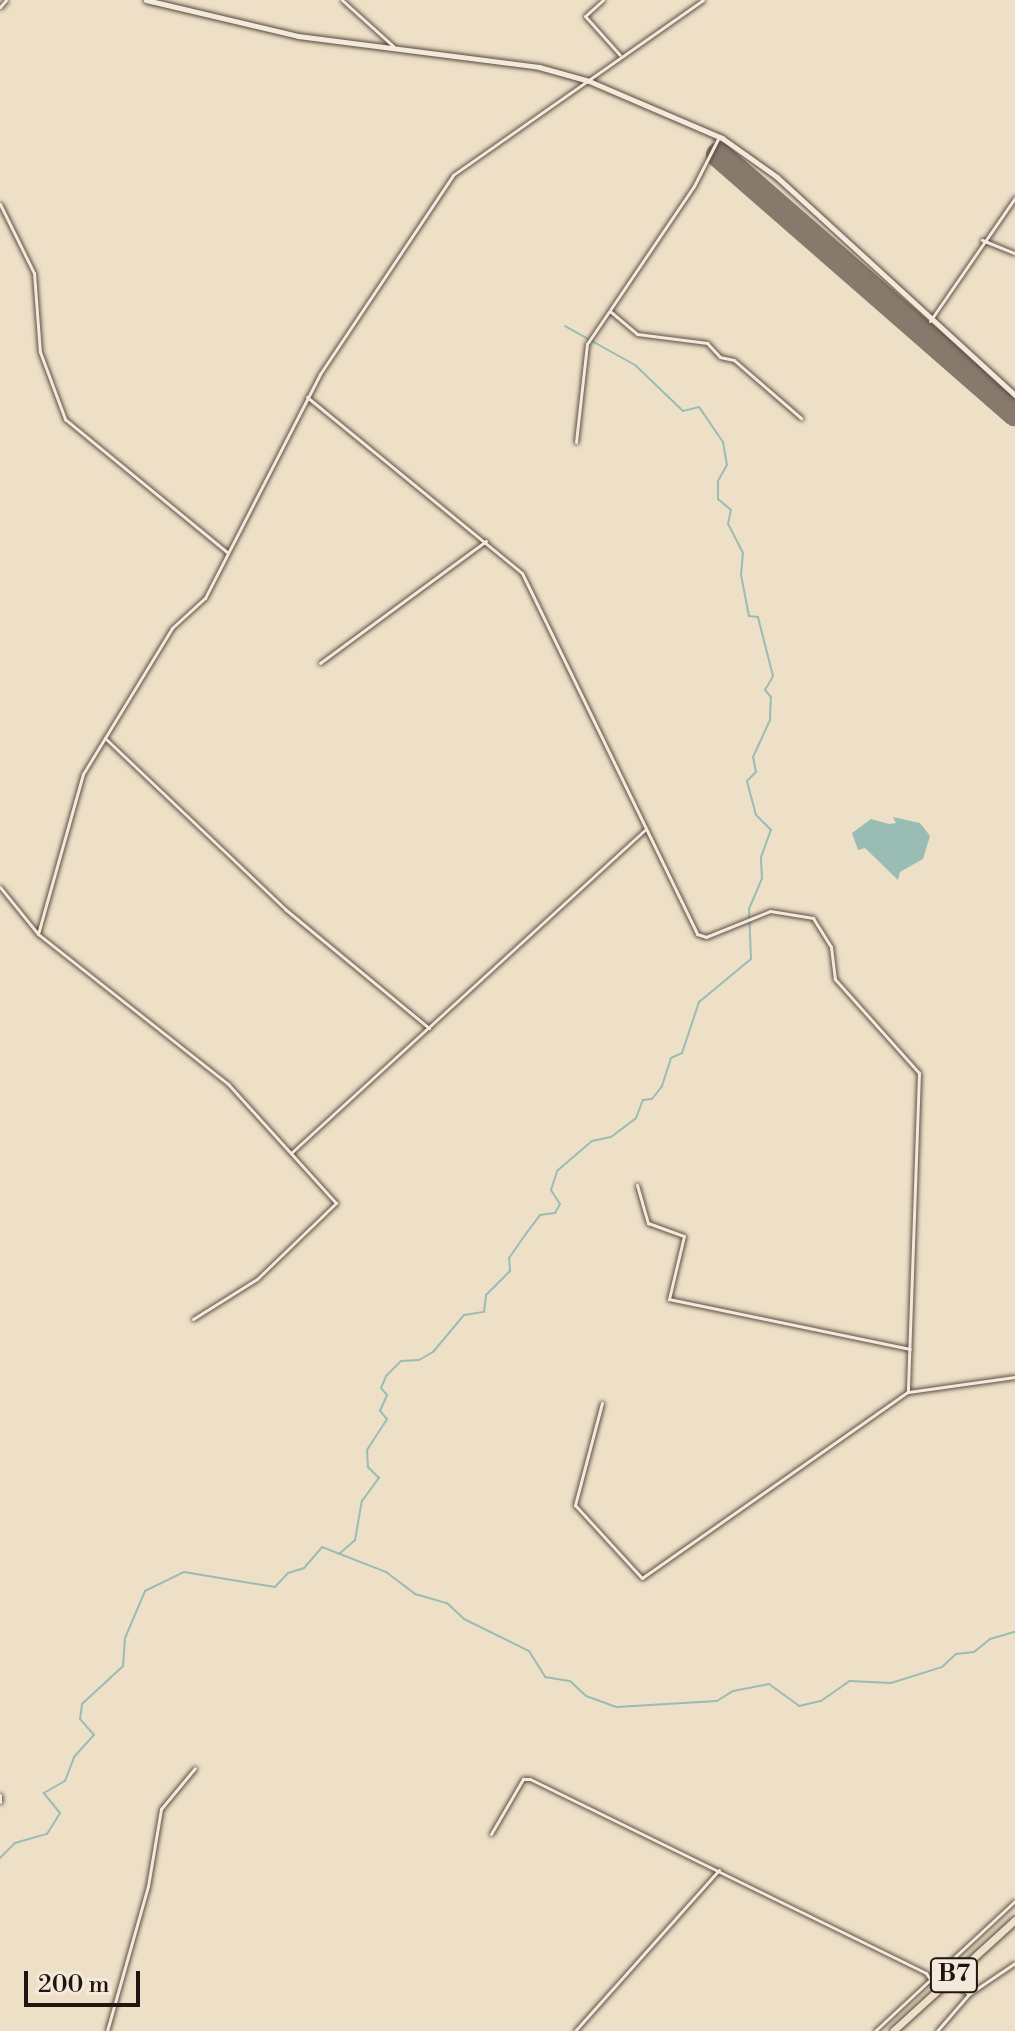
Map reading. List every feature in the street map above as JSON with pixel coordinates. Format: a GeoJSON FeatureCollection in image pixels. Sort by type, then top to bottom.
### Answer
{"type":"FeatureCollection","features":[{"type":"Feature","properties":{"kind":"highway","name":"B7"},"geometry":{"type":"LineString","coordinates":[[893,2031],[1015,1920]]}},
{"type":"Feature","properties":{"kind":"street"},"geometry":{"type":"LineString","coordinates":[[0,7],[6,0]]}},
{"type":"Feature","properties":{"kind":"street"},"geometry":{"type":"LineString","coordinates":[[146,0],[252,27],[539,67],[589,81],[719,137],[777,177],[930,321],[1015,395]]}},
{"type":"Feature","properties":{"kind":"street"},"geometry":{"type":"LineString","coordinates":[[158,5],[165,0]]}},
{"type":"Feature","properties":{"kind":"street"},"geometry":{"type":"LineString","coordinates":[[342,0],[397,49]]}},
{"type":"Feature","properties":{"kind":"street"},"geometry":{"type":"LineString","coordinates":[[603,0],[585,16],[620,55]]}},
{"type":"Feature","properties":{"kind":"street"},"geometry":{"type":"LineString","coordinates":[[38,934],[83,774],[172,628],[205,598],[307,397],[347,328],[460,166],[589,81],[620,55],[703,0]]}},
{"type":"Feature","properties":{"kind":"street"},"geometry":{"type":"LineString","coordinates":[[576,442],[587,344],[694,186],[719,137]]}},
{"type":"Feature","properties":{"kind":"street"},"geometry":{"type":"LineString","coordinates":[[930,321],[982,240],[1015,198]]}},
{"type":"Feature","properties":{"kind":"street"},"geometry":{"type":"LineString","coordinates":[[0,204],[22,240],[37,281],[40,352],[65,419],[227,552]]}},
{"type":"Feature","properties":{"kind":"street"},"geometry":{"type":"LineString","coordinates":[[982,240],[1015,253]]}},
{"type":"Feature","properties":{"kind":"street"},"geometry":{"type":"LineString","coordinates":[[610,312],[637,334],[707,343],[720,357],[734,360],[801,418]]}},
{"type":"Feature","properties":{"kind":"street"},"geometry":{"type":"LineString","coordinates":[[307,397],[486,541],[527,579],[645,830],[702,936],[770,911],[800,913],[819,923],[831,947],[835,979],[919,1073],[908,1392]]}},
{"type":"Feature","properties":{"kind":"street"},"geometry":{"type":"LineString","coordinates":[[320,663],[486,541]]}},
{"type":"Feature","properties":{"kind":"street"},"geometry":{"type":"LineString","coordinates":[[105,738],[285,909],[429,1028]]}},
{"type":"Feature","properties":{"kind":"street"},"geometry":{"type":"LineString","coordinates":[[291,1153],[645,830]]}},
{"type":"Feature","properties":{"kind":"street"},"geometry":{"type":"LineString","coordinates":[[0,887],[38,934],[228,1084],[335,1201],[334,1210],[257,1279],[193,1319]]}},
{"type":"Feature","properties":{"kind":"street"},"geometry":{"type":"LineString","coordinates":[[637,1185],[648,1223],[684,1236],[669,1299],[910,1349]]}},
{"type":"Feature","properties":{"kind":"street"},"geometry":{"type":"LineString","coordinates":[[602,1403],[574,1502],[642,1578],[908,1392],[1015,1377]]}},
{"type":"Feature","properties":{"kind":"street"},"geometry":{"type":"LineString","coordinates":[[107,2031],[148,1886],[161,1809],[195,1768]]}},
{"type":"Feature","properties":{"kind":"street"},"geometry":{"type":"LineString","coordinates":[[491,1834],[527,1778],[926,1973],[938,1991]]}},
{"type":"Feature","properties":{"kind":"street"},"geometry":{"type":"LineString","coordinates":[[0,1795],[0,1802]]}},
{"type":"Feature","properties":{"kind":"street"},"geometry":{"type":"LineString","coordinates":[[575,2031],[719,1870]]}},
{"type":"Feature","properties":{"kind":"street"},"geometry":{"type":"LineString","coordinates":[[875,2031],[933,1981],[1015,1901]]}},
{"type":"Feature","properties":{"kind":"street"},"geometry":{"type":"LineString","coordinates":[[937,2031],[969,1994],[1015,1963]]}},
{"type":"Feature","properties":{"kind":"street"},"geometry":{"type":"LineString","coordinates":[[949,1980],[969,1994]]}},
{"type":"Feature","properties":{"kind":"water"},"geometry":{"type":"Polygon","coordinates":[[[893,817],[920,823],[930,836],[923,859],[900,872],[898,880],[865,848],[858,850],[852,833],[871,819],[896,823],[893,817]]]}},
{"type":"Feature","properties":{"kind":"waterway"},"geometry":{"type":"LineString","coordinates":[[339,1554],[355,1540],[362,1501],[379,1478],[368,1467],[367,1450],[387,1419],[380,1411],[387,1395],[381,1388],[386,1376],[401,1361],[419,1360],[433,1352],[464,1315],[484,1312],[486,1295],[510,1271],[509,1258],[540,1215],[555,1213],[560,1204],[551,1190],[557,1171],[592,1141],[611,1137],[636,1118],[643,1100],[652,1099],[662,1086],[671,1058],[682,1053],[699,1002],[751,959],[749,909],[762,879],[761,857],[771,830],[756,815],[747,781],[756,772],[753,757],[770,720],[771,697],[765,690],[773,676],[758,617],[749,616],[741,575],[743,553],[728,524],[731,510],[718,499],[718,481],[727,465],[723,442],[699,407],[683,411],[635,365],[565,326]]}},
{"type":"Feature","properties":{"kind":"waterway"},"geometry":{"type":"LineString","coordinates":[[0,1858],[15,1843],[47,1834],[60,1813],[44,1793],[65,1781],[74,1757],[94,1735],[80,1719],[82,1704],[123,1666],[125,1638],[145,1591],[184,1572],[275,1587],[288,1573],[304,1568],[322,1547],[386,1572],[415,1594],[447,1603],[464,1619],[529,1651],[545,1677],[570,1681],[586,1696],[617,1707],[717,1701],[733,1691],[769,1684],[799,1706],[821,1701],[850,1681],[891,1683],[942,1667],[956,1654],[974,1652],[990,1639],[1015,1632]]}},
{"type":"Feature","properties":{"kind":"runway"},"geometry":{"type":"LineString","coordinates":[[719,155],[1015,413]]}}]}
